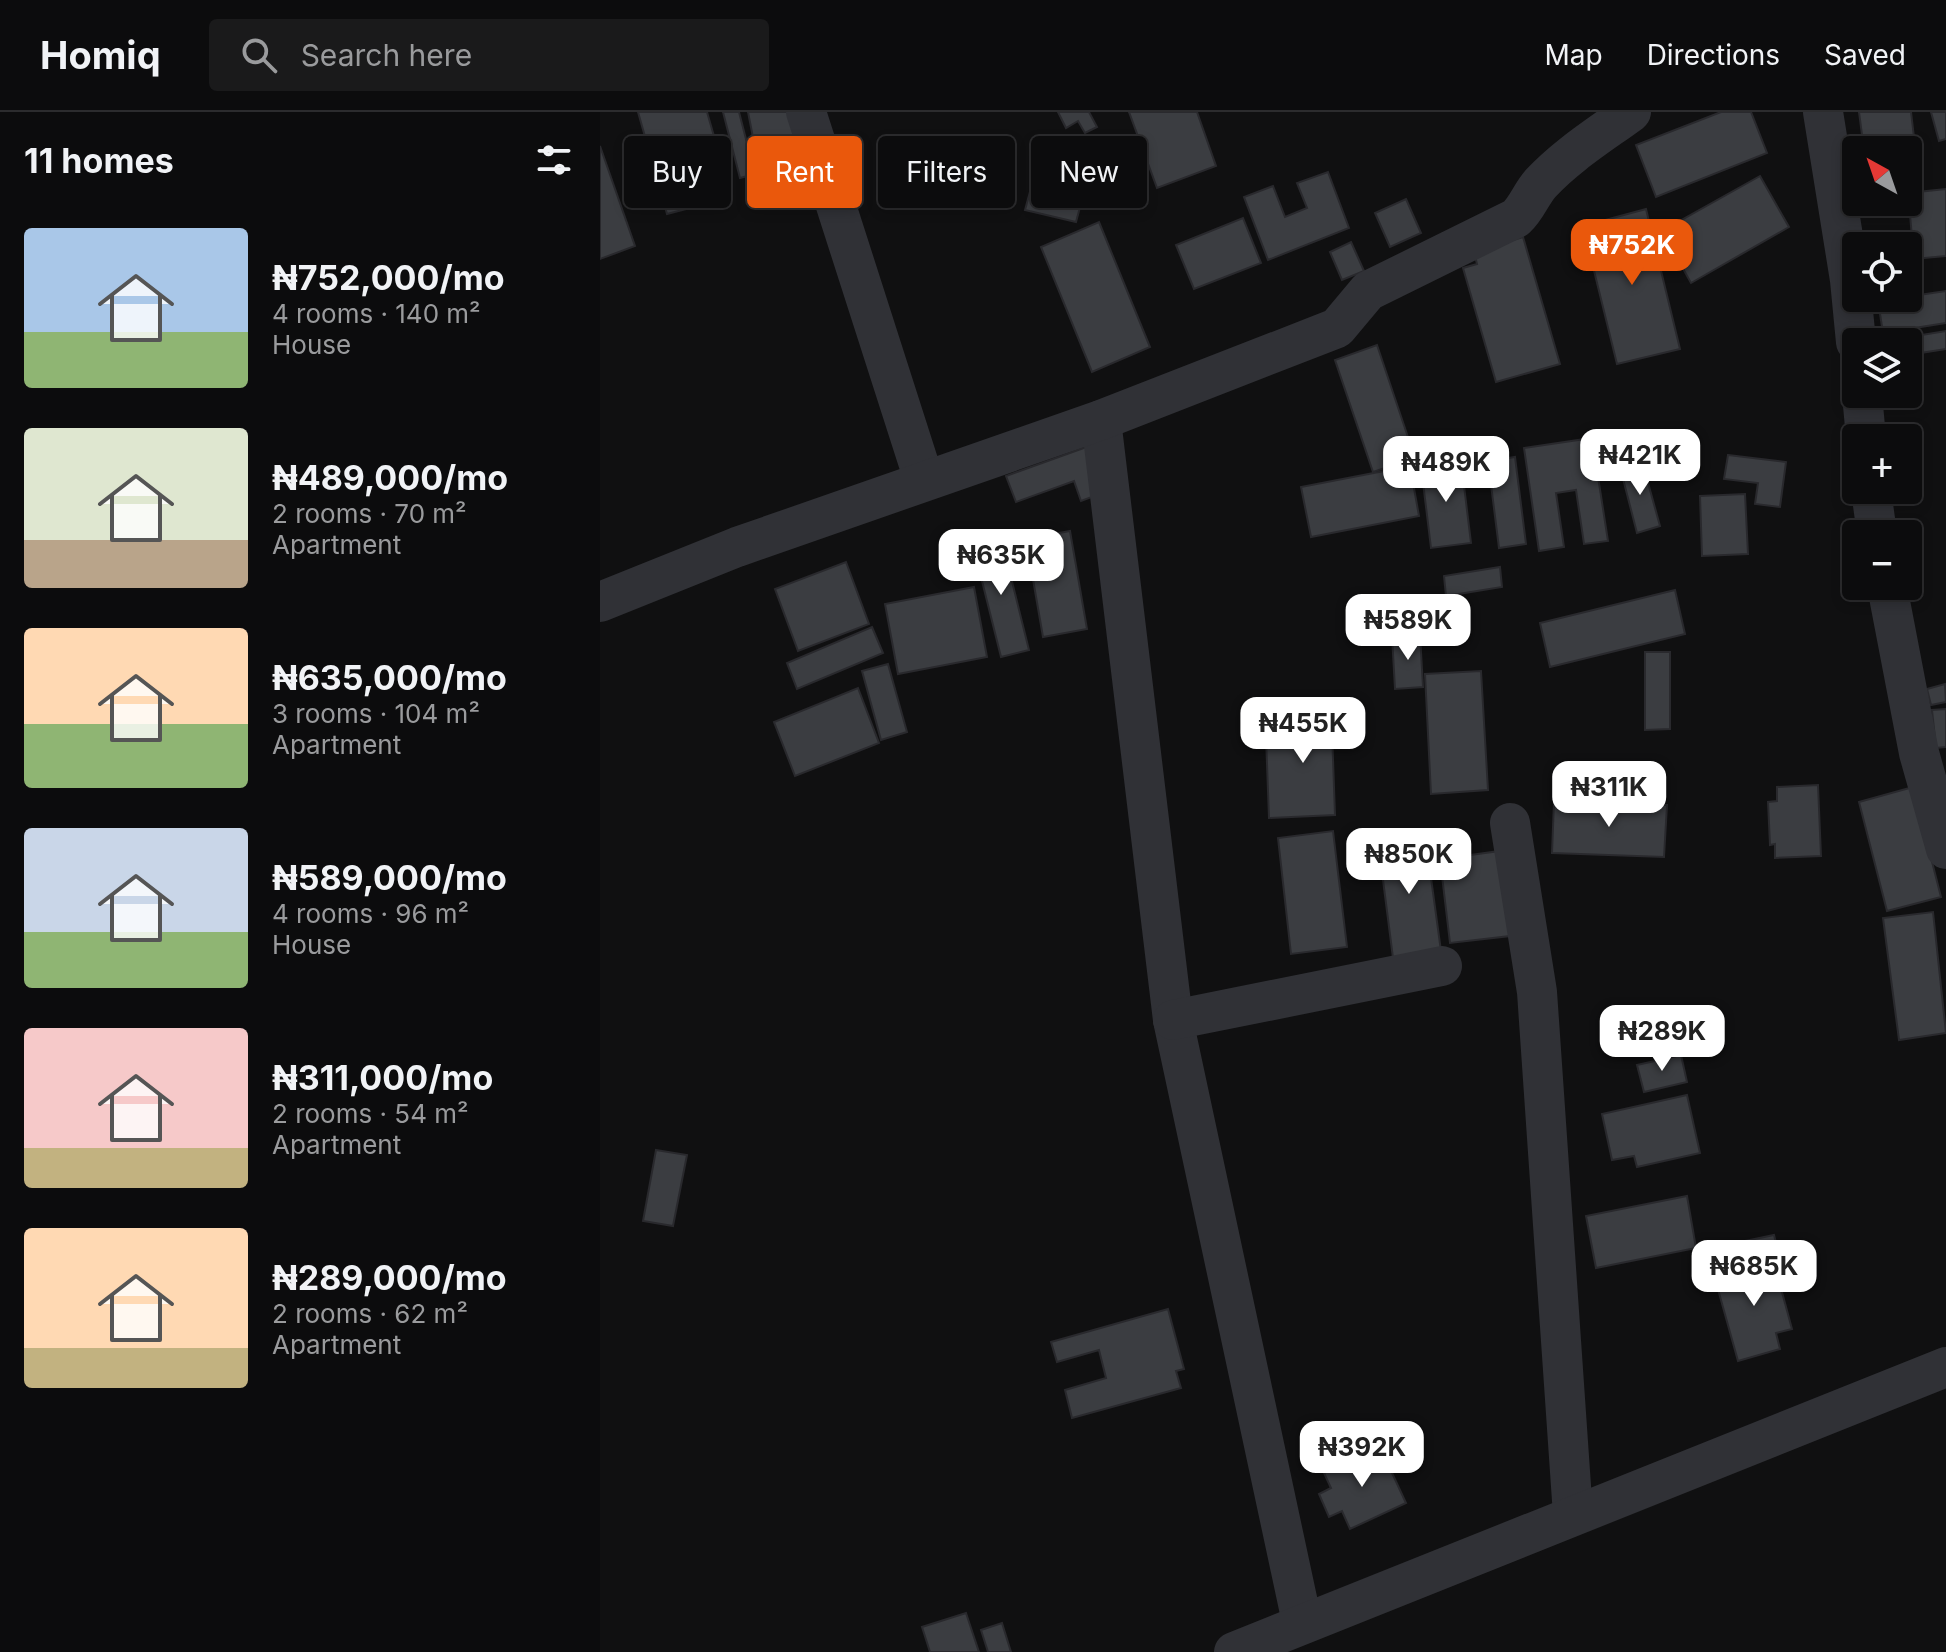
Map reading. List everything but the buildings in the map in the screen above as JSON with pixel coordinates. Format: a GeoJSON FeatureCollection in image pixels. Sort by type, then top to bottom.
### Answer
{"type":"FeatureCollection","features":[{"type":"Feature","properties":{"kind":"street"},"geometry":{"type":"LineString","coordinates":[[806,112],[924,480]]}},
{"type":"Feature","properties":{"kind":"street"},"geometry":{"type":"LineString","coordinates":[[600,602],[737,547],[1101,420],[1337,328],[1368,291],[1516,218],[1526,209],[1539,185],[1556,168],[1631,112]]}},
{"type":"Feature","properties":{"kind":"street"},"geometry":{"type":"LineString","coordinates":[[1823,112],[1848,265],[1855,328]]}},
{"type":"Feature","properties":{"kind":"street"},"geometry":{"type":"LineString","coordinates":[[1101,420],[1173,1020],[1302,1622]]}},
{"type":"Feature","properties":{"kind":"street"},"geometry":{"type":"LineString","coordinates":[[1890,600],[1919,753],[1946,849]]}},
{"type":"Feature","properties":{"kind":"street"},"geometry":{"type":"LineString","coordinates":[[1510,823],[1537,992],[1573,1515]]}},
{"type":"Feature","properties":{"kind":"street"},"geometry":{"type":"LineString","coordinates":[[1173,1020],[1442,966]]}},
{"type":"Feature","properties":{"kind":"street"},"geometry":{"type":"LineString","coordinates":[[1234,1652],[1302,1622],[1946,1367]]}}]}
